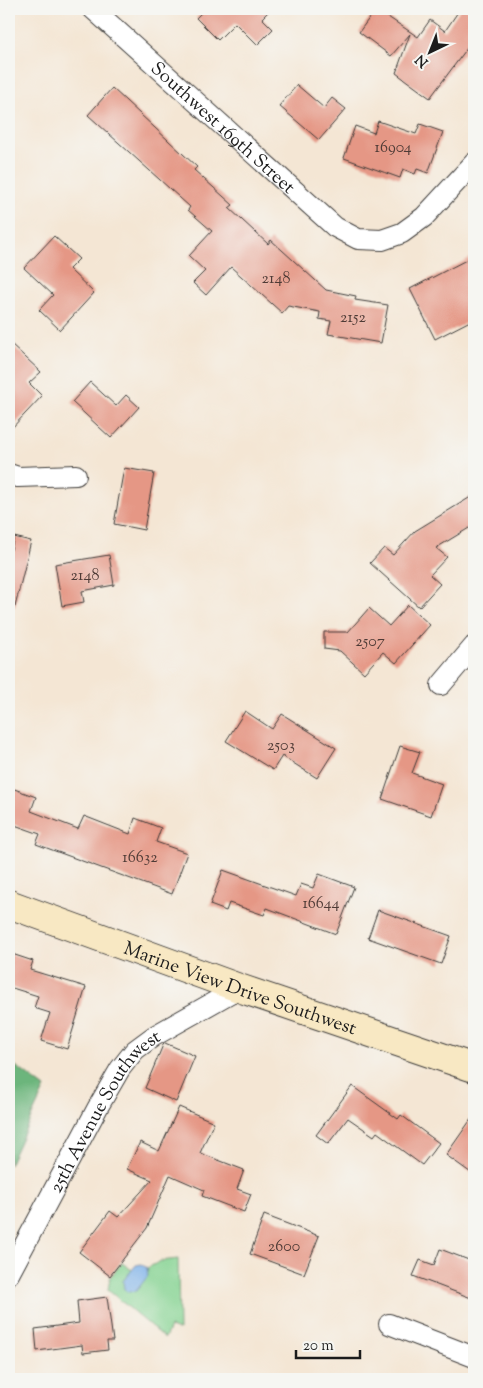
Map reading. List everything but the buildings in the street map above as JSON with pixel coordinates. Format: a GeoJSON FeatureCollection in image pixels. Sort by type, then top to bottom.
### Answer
{"type":"FeatureCollection","features":[{"type":"Feature","properties":{"kind":"street","name":"Southwest 169th Street"},"geometry":{"type":"LineString","coordinates":[[93,9],[335,227],[358,239],[382,240],[402,233],[424,217],[474,163]]}},
{"type":"Feature","properties":{"kind":"street"},"geometry":{"type":"LineString","coordinates":[[9,474],[18,477],[76,475]]}},
{"type":"Feature","properties":{"kind":"street"},"geometry":{"type":"LineString","coordinates":[[440,684],[474,646]]}},
{"type":"Feature","properties":{"kind":"street","name":"Marine View Drive Southwest"},"geometry":{"type":"LineString","coordinates":[[9,904],[239,988],[474,1068]]}},
{"type":"Feature","properties":{"kind":"street","name":"25th Avenue Southwest"},"geometry":{"type":"LineString","coordinates":[[9,1274],[98,1107],[120,1069],[135,1050],[154,1036],[239,988]]}},
{"type":"Feature","properties":{"kind":"street"},"geometry":{"type":"LineString","coordinates":[[389,1324],[474,1357]]}},
{"type":"Feature","properties":{"kind":"green space"},"geometry":{"type":"Polygon","coordinates":[[[9,1061],[45,1088],[9,1165],[9,1061]]]}},
{"type":"Feature","properties":{"kind":"green space"},"geometry":{"type":"Polygon","coordinates":[[[178,1259],[179,1330],[170,1327],[165,1338],[108,1290],[110,1277],[122,1263],[132,1270],[123,1281],[148,1272],[147,1268],[161,1261],[178,1259]]]}},
{"type":"Feature","properties":{"kind":"water"},"geometry":{"type":"Polygon","coordinates":[[[141,1264],[147,1268],[148,1276],[136,1291],[128,1292],[124,1289],[123,1281],[136,1265],[141,1264]]]}}]}
